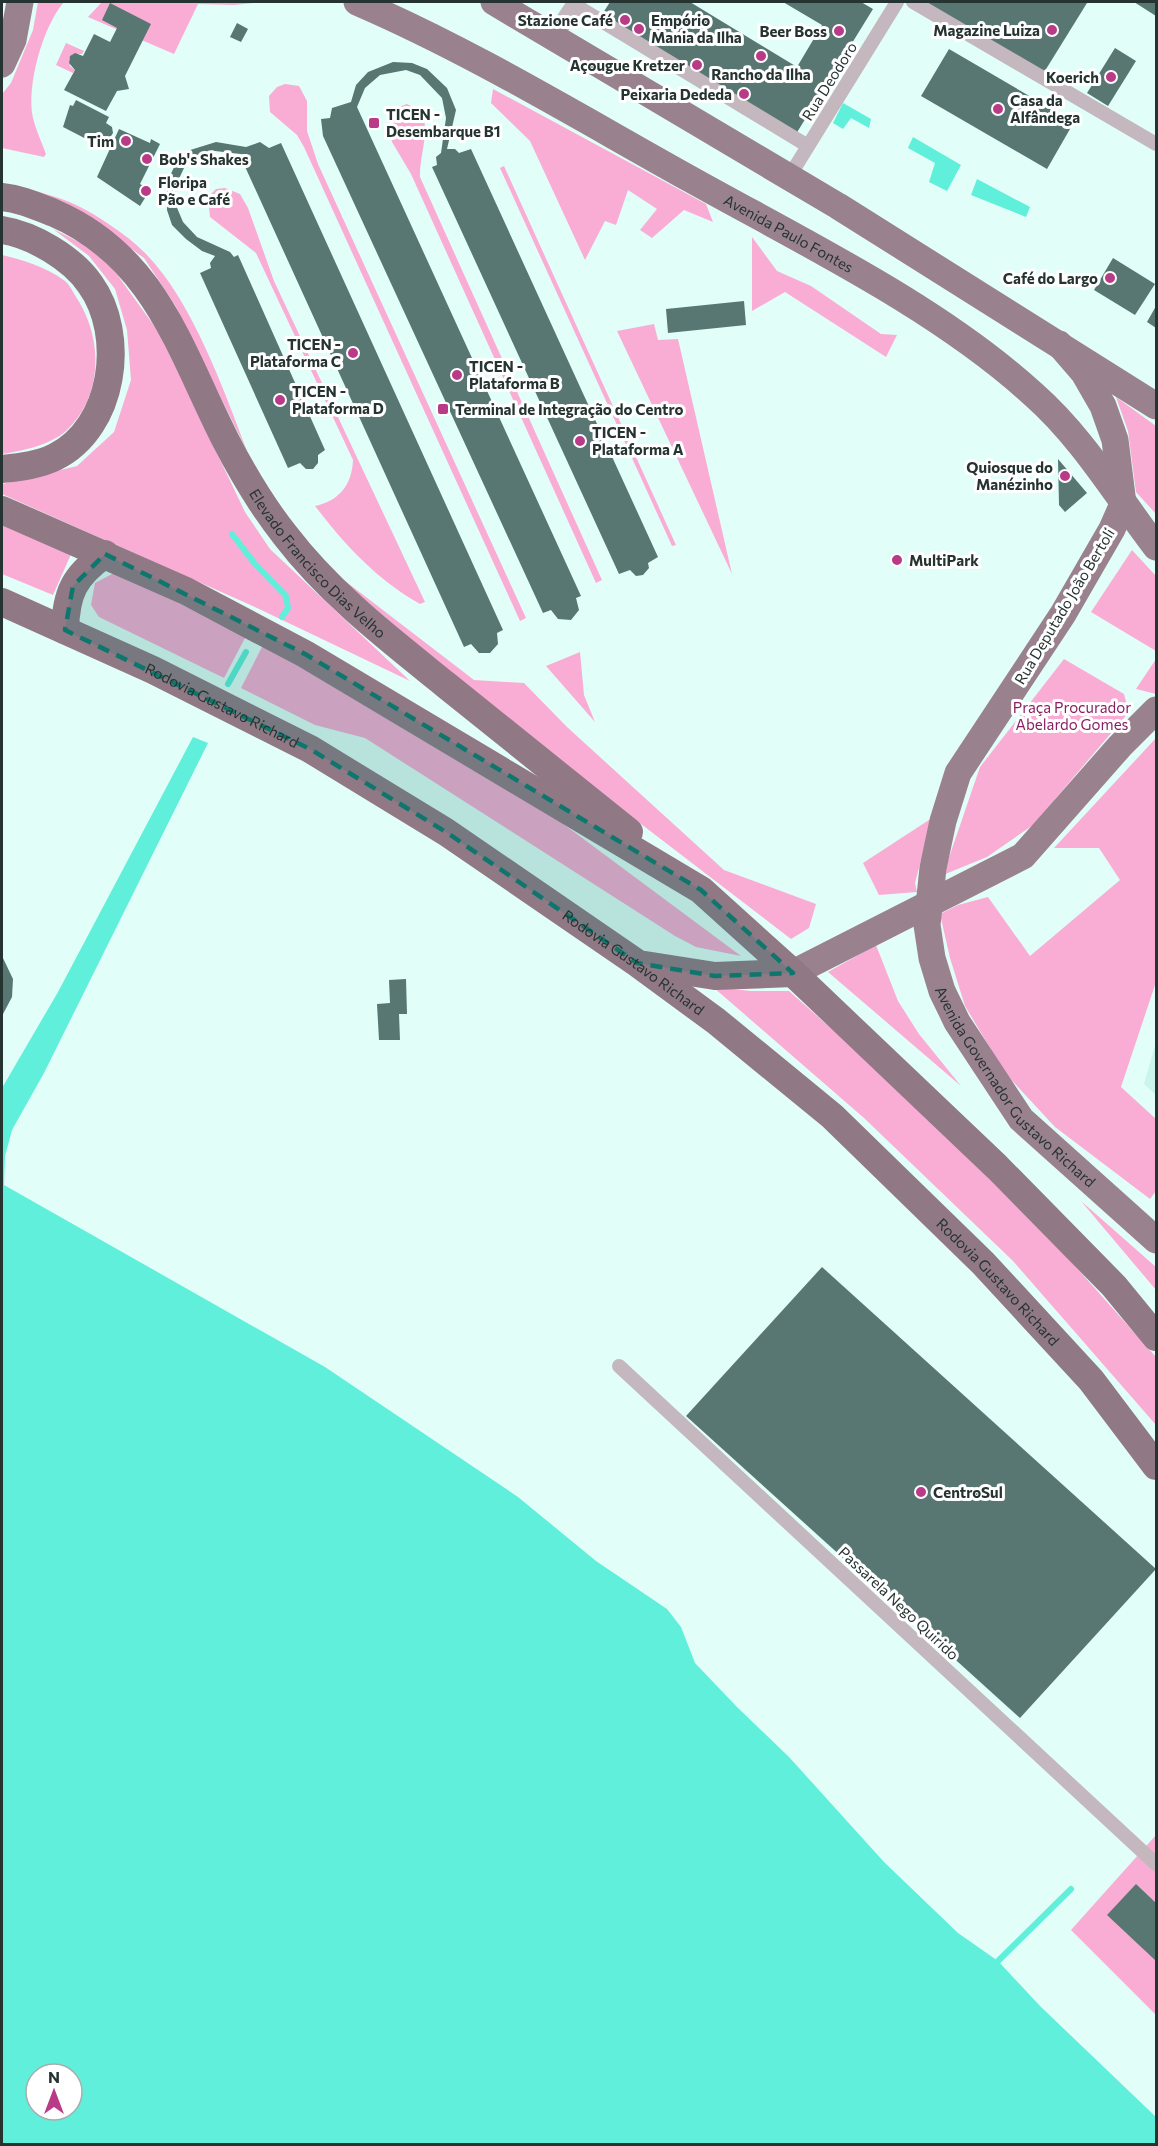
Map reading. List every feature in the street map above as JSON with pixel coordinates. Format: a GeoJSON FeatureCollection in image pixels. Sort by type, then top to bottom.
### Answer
{"type":"FeatureCollection","features":[{"type":"Feature","properties":{"kind":"highway","name":"Elevado Francisco Dias Velho"},"geometry":{"type":"LineString","coordinates":[[2,197],[21,199],[70,221],[100,238],[127,262],[172,325],[225,440],[267,510],[307,561],[343,598],[380,631],[701,890]]}},
{"type":"Feature","properties":{"kind":"highway"},"geometry":{"type":"LineString","coordinates":[[2,230],[46,246],[77,269],[99,299],[106,318],[111,350],[102,403],[86,433],[57,456],[41,463],[2,469]]}},
{"type":"Feature","properties":{"kind":"highway"},"geometry":{"type":"LineString","coordinates":[[2,510],[186,591],[305,654],[701,890],[793,973],[1078,1248],[1156,1336]]}},
{"type":"Feature","properties":{"kind":"highway"},"geometry":{"type":"LineString","coordinates":[[65,630],[65,607],[73,586],[86,568],[105,554]]}},
{"type":"Feature","properties":{"kind":"highway","name":"Rodovia Gustavo Richard"},"geometry":{"type":"LineString","coordinates":[[2,602],[153,670],[310,749],[446,832],[638,963],[716,1021],[832,1116],[983,1263],[1090,1380],[1156,1466]]}},
{"type":"Feature","properties":{"kind":"highway"},"geometry":{"type":"LineString","coordinates":[[2,619],[153,670]]}},
{"type":"Feature","properties":{"kind":"highway"},"geometry":{"type":"LineString","coordinates":[[638,963],[715,976],[793,973]]}},
{"type":"Feature","properties":{"kind":"main road"},"geometry":{"type":"LineString","coordinates":[[2,64],[13,40],[20,2]]}},
{"type":"Feature","properties":{"kind":"main road","name":"Avenida Paulo Fontes"},"geometry":{"type":"LineString","coordinates":[[357,2],[434,37],[903,300],[1003,369],[1034,394],[1078,440],[1156,547]]}},
{"type":"Feature","properties":{"kind":"main road"},"geometry":{"type":"LineString","coordinates":[[494,2],[789,177],[1156,406]]}},
{"type":"Feature","properties":{"kind":"main road"},"geometry":{"type":"LineString","coordinates":[[1059,344],[1083,373],[1102,406],[1115,440],[1123,504]]}},
{"type":"Feature","properties":{"kind":"main road","name":"Rua Deputado João Bertoli"},"geometry":{"type":"LineString","coordinates":[[928,905],[943,821],[958,773],[1063,614],[1112,529],[1123,504]]}},
{"type":"Feature","properties":{"kind":"main road"},"geometry":{"type":"LineString","coordinates":[[793,973],[1023,856],[1120,746],[1156,710]]}},
{"type":"Feature","properties":{"kind":"main road","name":"Avenida Governador Gustavo Richard"},"geometry":{"type":"LineString","coordinates":[[928,905],[927,925],[932,958],[942,991],[957,1022],[1021,1119],[1156,1239]]}},
{"type":"Feature","properties":{"kind":"street","name":"Rua Deodoro"},"geometry":{"type":"LineString","coordinates":[[789,177],[897,2]]}},
{"type":"Feature","properties":{"kind":"street"},"geometry":{"type":"LineString","coordinates":[[914,2],[1154,138]]}},
{"type":"Feature","properties":{"kind":"street"},"geometry":{"type":"LineString","coordinates":[[554,36],[576,3],[808,146]]}},
{"type":"Feature","properties":{"kind":"street","name":"Passarela Nego Quirido"},"geometry":{"type":"LineString","coordinates":[[619,1366],[1156,1864]]}},
{"type":"Feature","properties":{"kind":"highlighted area"},"geometry":{"type":"Polygon","coordinates":[[[105,554],[305,654],[701,890],[793,973],[715,976],[637,963],[446,832],[310,749],[65,630],[73,586],[105,554]]]}},
{"type":"Feature","properties":{"kind":"shaded area"},"geometry":{"type":"Polygon","coordinates":[[[843,103],[871,119],[869,128],[851,118],[843,129],[833,123],[843,103]]]}},
{"type":"Feature","properties":{"kind":"shaded area"},"geometry":{"type":"Polygon","coordinates":[[[913,137],[961,165],[947,191],[929,182],[935,163],[908,148],[913,137]]]}},
{"type":"Feature","properties":{"kind":"shaded area"},"geometry":{"type":"Polygon","coordinates":[[[977,179],[1030,207],[1026,217],[971,195],[977,179]]]}},
{"type":"Feature","properties":{"kind":"shaded area"},"geometry":{"type":"Polygon","coordinates":[[[193,737],[208,743],[44,1073],[12,1130],[5,1156],[4,1185],[325,1367],[518,1497],[596,1561],[667,1609],[681,1627],[695,1663],[789,1757],[884,1862],[958,1933],[998,1961],[1040,2006],[1156,2117],[1156,2144],[2,2144],[2,1088],[58,992],[193,737]]]}},
{"type":"Feature","properties":{"kind":"shaded area"},"geometry":{"type":"Polygon","coordinates":[[[1156,1042],[1156,1095],[1144,1084],[1156,1042]]]}},
{"type":"Feature","properties":{"kind":"green space"},"geometry":{"type":"Polygon","coordinates":[[[38,2],[64,2],[49,26],[34,74],[31,105],[37,132],[46,154],[44,157],[2,148],[2,94],[11,83],[33,30],[38,2]]]}},
{"type":"Feature","properties":{"kind":"green space"},"geometry":{"type":"Polygon","coordinates":[[[102,2],[263,2],[234,5],[198,4],[174,54],[88,17],[102,2]]]}},
{"type":"Feature","properties":{"kind":"green space"},"geometry":{"type":"Polygon","coordinates":[[[66,43],[84,51],[82,54],[73,54],[69,59],[70,66],[75,70],[73,73],[56,65],[66,43]]]}},
{"type":"Feature","properties":{"kind":"green space"},"geometry":{"type":"Polygon","coordinates":[[[285,84],[299,86],[307,101],[307,131],[318,164],[526,618],[520,621],[304,147],[297,135],[270,112],[269,96],[277,87],[285,84]]]}},
{"type":"Feature","properties":{"kind":"green space"},"geometry":{"type":"Polygon","coordinates":[[[493,89],[706,204],[713,222],[684,210],[652,238],[640,230],[657,209],[628,190],[616,225],[605,221],[585,260],[530,141],[491,103],[493,89]]]}},
{"type":"Feature","properties":{"kind":"green space"},"geometry":{"type":"Polygon","coordinates":[[[407,104],[421,111],[424,118],[425,135],[420,177],[602,580],[596,583],[411,174],[392,142],[387,119],[393,109],[407,104]]]}},
{"type":"Feature","properties":{"kind":"green space"},"geometry":{"type":"Polygon","coordinates":[[[504,166],[676,545],[672,546],[500,168],[504,166]]]}},
{"type":"Feature","properties":{"kind":"green space"},"geometry":{"type":"Polygon","coordinates":[[[19,186],[53,196],[92,213],[131,240],[161,271],[191,319],[217,373],[247,451],[175,305],[144,258],[84,215],[19,186]]]}},
{"type":"Feature","properties":{"kind":"green space"},"geometry":{"type":"Polygon","coordinates":[[[225,188],[240,194],[248,208],[274,281],[425,602],[420,604],[375,572],[350,548],[315,506],[331,500],[343,490],[350,477],[353,460],[256,253],[210,217],[208,197],[216,189],[225,188]]]}},
{"type":"Feature","properties":{"kind":"green space"},"geometry":{"type":"Polygon","coordinates":[[[53,229],[89,247],[116,273],[160,334],[245,512],[270,549],[410,681],[257,608],[2,494],[2,484],[77,466],[114,432],[131,380],[127,330],[115,289],[89,256],[53,229]]]}},
{"type":"Feature","properties":{"kind":"green space"},"geometry":{"type":"Polygon","coordinates":[[[752,237],[777,271],[811,286],[881,334],[897,335],[886,357],[785,292],[752,311],[752,237]]]}},
{"type":"Feature","properties":{"kind":"green space"},"geometry":{"type":"Polygon","coordinates":[[[2,255],[43,268],[69,285],[86,316],[92,333],[95,368],[93,385],[87,402],[66,431],[44,444],[2,454],[2,255]]]}},
{"type":"Feature","properties":{"kind":"green space"},"geometry":{"type":"Polygon","coordinates":[[[654,324],[658,340],[678,339],[732,574],[617,331],[654,324]]]}},
{"type":"Feature","properties":{"kind":"green space"},"geometry":{"type":"Polygon","coordinates":[[[1116,397],[1156,426],[1156,514],[1136,492],[1128,431],[1116,397]]]}},
{"type":"Feature","properties":{"kind":"green space"},"geometry":{"type":"Polygon","coordinates":[[[2,521],[72,552],[53,595],[2,574],[2,521]]]}},
{"type":"Feature","properties":{"kind":"green space"},"geometry":{"type":"Polygon","coordinates":[[[1132,550],[1156,576],[1156,651],[1091,612],[1132,550]]]}},
{"type":"Feature","properties":{"kind":"green space"},"geometry":{"type":"Polygon","coordinates":[[[323,564],[474,680],[524,683],[567,727],[724,870],[816,904],[809,928],[791,939],[508,722],[323,564]]]}},
{"type":"Feature","properties":{"kind":"green space"},"geometry":{"type":"Polygon","coordinates":[[[112,574],[121,574],[246,636],[224,678],[99,617],[91,605],[95,583],[112,574]]]}},
{"type":"Feature","properties":{"kind":"green space"},"geometry":{"type":"Polygon","coordinates":[[[263,645],[562,823],[741,956],[696,947],[675,936],[365,738],[315,725],[241,688],[263,645]]]}},
{"type":"Feature","properties":{"kind":"green space"},"geometry":{"type":"Polygon","coordinates":[[[580,652],[584,695],[595,722],[546,666],[580,652]]]}},
{"type":"Feature","properties":{"kind":"green space","name":"Praça Procurador Abelardo Gomes"},"geometry":{"type":"Polygon","coordinates":[[[1064,659],[1124,694],[1129,712],[1033,825],[987,857],[943,875],[980,767],[1064,659]]]}},
{"type":"Feature","properties":{"kind":"green space"},"geometry":{"type":"Polygon","coordinates":[[[1156,659],[1156,694],[1136,689],[1156,659]]]}},
{"type":"Feature","properties":{"kind":"green space"},"geometry":{"type":"Polygon","coordinates":[[[1156,738],[1156,982],[1121,1087],[1156,1119],[1156,1191],[1150,1199],[1055,1127],[1005,1073],[965,1006],[950,958],[940,914],[958,905],[988,897],[1030,956],[1120,880],[1099,848],[1054,848],[1156,738]]]}},
{"type":"Feature","properties":{"kind":"green space"},"geometry":{"type":"Polygon","coordinates":[[[932,818],[915,883],[917,892],[879,895],[863,863],[932,818]]]}},
{"type":"Feature","properties":{"kind":"green space"},"geometry":{"type":"Polygon","coordinates":[[[876,945],[898,1001],[919,1034],[961,1086],[828,972],[876,945]]]}},
{"type":"Feature","properties":{"kind":"green space"},"geometry":{"type":"Polygon","coordinates":[[[713,987],[751,991],[789,991],[929,1115],[1067,1257],[1156,1357],[1156,1425],[1013,1261],[864,1118],[713,987]]]}},
{"type":"Feature","properties":{"kind":"green space"},"geometry":{"type":"Polygon","coordinates":[[[1081,1201],[1156,1267],[1156,1290],[1081,1201]]]}},
{"type":"Feature","properties":{"kind":"green space"},"geometry":{"type":"Polygon","coordinates":[[[1156,1835],[1156,2015],[1071,1930],[1156,1835]]]}},
{"type":"Feature","properties":{"kind":"building"},"geometry":{"type":"Polygon","coordinates":[[[610,2],[690,2],[797,67],[822,25],[783,2],[861,2],[873,9],[796,134],[601,16],[610,2]]]}},
{"type":"Feature","properties":{"kind":"building"},"geometry":{"type":"Polygon","coordinates":[[[926,2],[1085,2],[1087,3],[1043,74],[926,2]]]}},
{"type":"Feature","properties":{"kind":"building"},"geometry":{"type":"Polygon","coordinates":[[[1134,2],[1156,2],[1156,16],[1134,2]]]}},
{"type":"Feature","properties":{"kind":"building"},"geometry":{"type":"Polygon","coordinates":[[[110,3],[151,24],[125,76],[129,89],[117,91],[106,111],[64,90],[75,70],[69,63],[70,56],[75,53],[83,56],[94,34],[110,42],[117,28],[102,20],[110,3]]]}},
{"type":"Feature","properties":{"kind":"building"},"geometry":{"type":"Polygon","coordinates":[[[237,23],[248,29],[241,42],[230,37],[237,23]]]}},
{"type":"Feature","properties":{"kind":"building","name":"Koerich"},"geometry":{"type":"Polygon","coordinates":[[[1115,48],[1136,61],[1108,106],[1087,93],[1115,48]]]}},
{"type":"Feature","properties":{"kind":"building","name":"Casa da Alfândega"},"geometry":{"type":"Polygon","coordinates":[[[949,49],[1074,122],[1047,169],[921,96],[949,49]]]}},
{"type":"Feature","properties":{"kind":"building"},"geometry":{"type":"Polygon","coordinates":[[[393,62],[412,63],[427,69],[447,88],[456,110],[447,149],[455,149],[459,153],[471,149],[658,557],[648,563],[649,568],[643,575],[636,576],[630,570],[619,574],[432,167],[437,165],[436,157],[441,153],[446,118],[442,98],[420,75],[406,70],[380,75],[365,88],[357,107],[581,596],[576,598],[579,610],[571,620],[558,619],[551,610],[543,613],[323,136],[321,119],[330,118],[332,108],[351,102],[356,85],[368,72],[393,62]]]}},
{"type":"Feature","properties":{"kind":"building"},"geometry":{"type":"Polygon","coordinates":[[[76,100],[109,117],[106,123],[112,127],[113,133],[109,139],[99,137],[96,144],[63,127],[70,105],[73,106],[76,100]]]}},
{"type":"Feature","properties":{"kind":"building"},"geometry":{"type":"Polygon","coordinates":[[[119,129],[150,143],[151,139],[160,144],[140,184],[150,190],[140,206],[97,177],[119,129]]]}},
{"type":"Feature","properties":{"kind":"building","name":"TICEN - Plataforma C"},"geometry":{"type":"Polygon","coordinates":[[[216,142],[246,147],[260,142],[269,148],[281,143],[503,630],[497,633],[498,644],[490,653],[479,653],[471,644],[464,647],[242,160],[249,155],[215,151],[199,156],[184,168],[177,183],[175,203],[183,222],[197,237],[230,252],[234,257],[238,255],[325,450],[318,455],[318,463],[313,469],[306,469],[300,463],[288,468],[200,273],[211,268],[210,263],[215,256],[202,251],[186,239],[172,225],[167,210],[167,182],[177,161],[187,151],[216,142]]]}},
{"type":"Feature","properties":{"kind":"building"},"geometry":{"type":"Polygon","coordinates":[[[1113,258],[1155,284],[1135,315],[1094,290],[1113,258]]]}},
{"type":"Feature","properties":{"kind":"building"},"geometry":{"type":"Polygon","coordinates":[[[744,301],[746,325],[668,333],[666,309],[744,301]]]}},
{"type":"Feature","properties":{"kind":"building"},"geometry":{"type":"Polygon","coordinates":[[[1156,306],[1156,328],[1147,322],[1156,306]]]}},
{"type":"Feature","properties":{"kind":"building","name":"Quiosque do Manézinho"},"geometry":{"type":"Polygon","coordinates":[[[1058,459],[1087,493],[1065,512],[1059,505],[1058,459]]]}},
{"type":"Feature","properties":{"kind":"building"},"geometry":{"type":"Polygon","coordinates":[[[2,956],[13,979],[12,997],[2,1016],[2,956]]]}},
{"type":"Feature","properties":{"kind":"building"},"geometry":{"type":"Polygon","coordinates":[[[406,979],[407,1014],[399,1014],[400,1040],[379,1040],[377,1004],[390,1003],[389,980],[406,979]]]}},
{"type":"Feature","properties":{"kind":"building","name":"CentroSul"},"geometry":{"type":"Polygon","coordinates":[[[822,1267],[1156,1569],[1020,1718],[686,1416],[822,1267]]]}},
{"type":"Feature","properties":{"kind":"building"},"geometry":{"type":"Polygon","coordinates":[[[1136,1884],[1156,1903],[1156,1961],[1107,1915],[1136,1884]]]}},
{"type":"Feature","properties":{"kind":"waterway"},"geometry":{"type":"LineString","coordinates":[[232,534],[255,564],[286,596],[288,608],[282,617]]}},
{"type":"Feature","properties":{"kind":"waterway"},"geometry":{"type":"LineString","coordinates":[[228,684],[246,652]]}},
{"type":"Feature","properties":{"kind":"waterway"},"geometry":{"type":"LineString","coordinates":[[998,1961],[1071,1889]]}},
{"type":"Feature","properties":{"kind":"place","name":"Stazione Café"},"geometry":{"type":"Point","coordinates":[625,20]}},
{"type":"Feature","properties":{"kind":"place","name":"Empório Mania da Ilha"},"geometry":{"type":"Point","coordinates":[639,29]}},
{"type":"Feature","properties":{"kind":"place","name":"Magazine Luiza"},"geometry":{"type":"Point","coordinates":[1052,30]}},
{"type":"Feature","properties":{"kind":"place","name":"Beer Boss"},"geometry":{"type":"Point","coordinates":[839,31]}},
{"type":"Feature","properties":{"kind":"place","name":"Rancho da Ilha"},"geometry":{"type":"Point","coordinates":[761,56]}},
{"type":"Feature","properties":{"kind":"place","name":"Açougue Kretzer"},"geometry":{"type":"Point","coordinates":[697,65]}},
{"type":"Feature","properties":{"kind":"place","name":"Koerich"},"geometry":{"type":"Point","coordinates":[1111,77]}},
{"type":"Feature","properties":{"kind":"place","name":"Peixaria Dededa"},"geometry":{"type":"Point","coordinates":[744,94]}},
{"type":"Feature","properties":{"kind":"place","name":"Casa da Alfândega"},"geometry":{"type":"Point","coordinates":[998,109]}},
{"type":"Feature","properties":{"kind":"place","name":"TICEN - Desembarque B1"},"geometry":{"type":"Point","coordinates":[374,123]}},
{"type":"Feature","properties":{"kind":"place","name":"Tim"},"geometry":{"type":"Point","coordinates":[126,141]}},
{"type":"Feature","properties":{"kind":"place","name":"Bob's Shakes"},"geometry":{"type":"Point","coordinates":[147,159]}},
{"type":"Feature","properties":{"kind":"place","name":"Floripa Pão e Café"},"geometry":{"type":"Point","coordinates":[146,191]}},
{"type":"Feature","properties":{"kind":"place","name":"Café do Largo"},"geometry":{"type":"Point","coordinates":[1110,278]}},
{"type":"Feature","properties":{"kind":"place","name":"TICEN - Plataforma C"},"geometry":{"type":"Point","coordinates":[353,353]}},
{"type":"Feature","properties":{"kind":"place","name":"TICEN - Plataforma B"},"geometry":{"type":"Point","coordinates":[457,375]}},
{"type":"Feature","properties":{"kind":"place","name":"TICEN - Plataforma D"},"geometry":{"type":"Point","coordinates":[280,400]}},
{"type":"Feature","properties":{"kind":"place","name":"Terminal de Integração do Centro"},"geometry":{"type":"Point","coordinates":[443,409]}},
{"type":"Feature","properties":{"kind":"place","name":"TICEN - Plataforma A"},"geometry":{"type":"Point","coordinates":[580,441]}},
{"type":"Feature","properties":{"kind":"place","name":"Quiosque do Manézinho"},"geometry":{"type":"Point","coordinates":[1065,476]}},
{"type":"Feature","properties":{"kind":"place","name":"MultiPark"},"geometry":{"type":"Point","coordinates":[897,560]}},
{"type":"Feature","properties":{"kind":"place","name":"CentroSul"},"geometry":{"type":"Point","coordinates":[921,1492]}}]}
